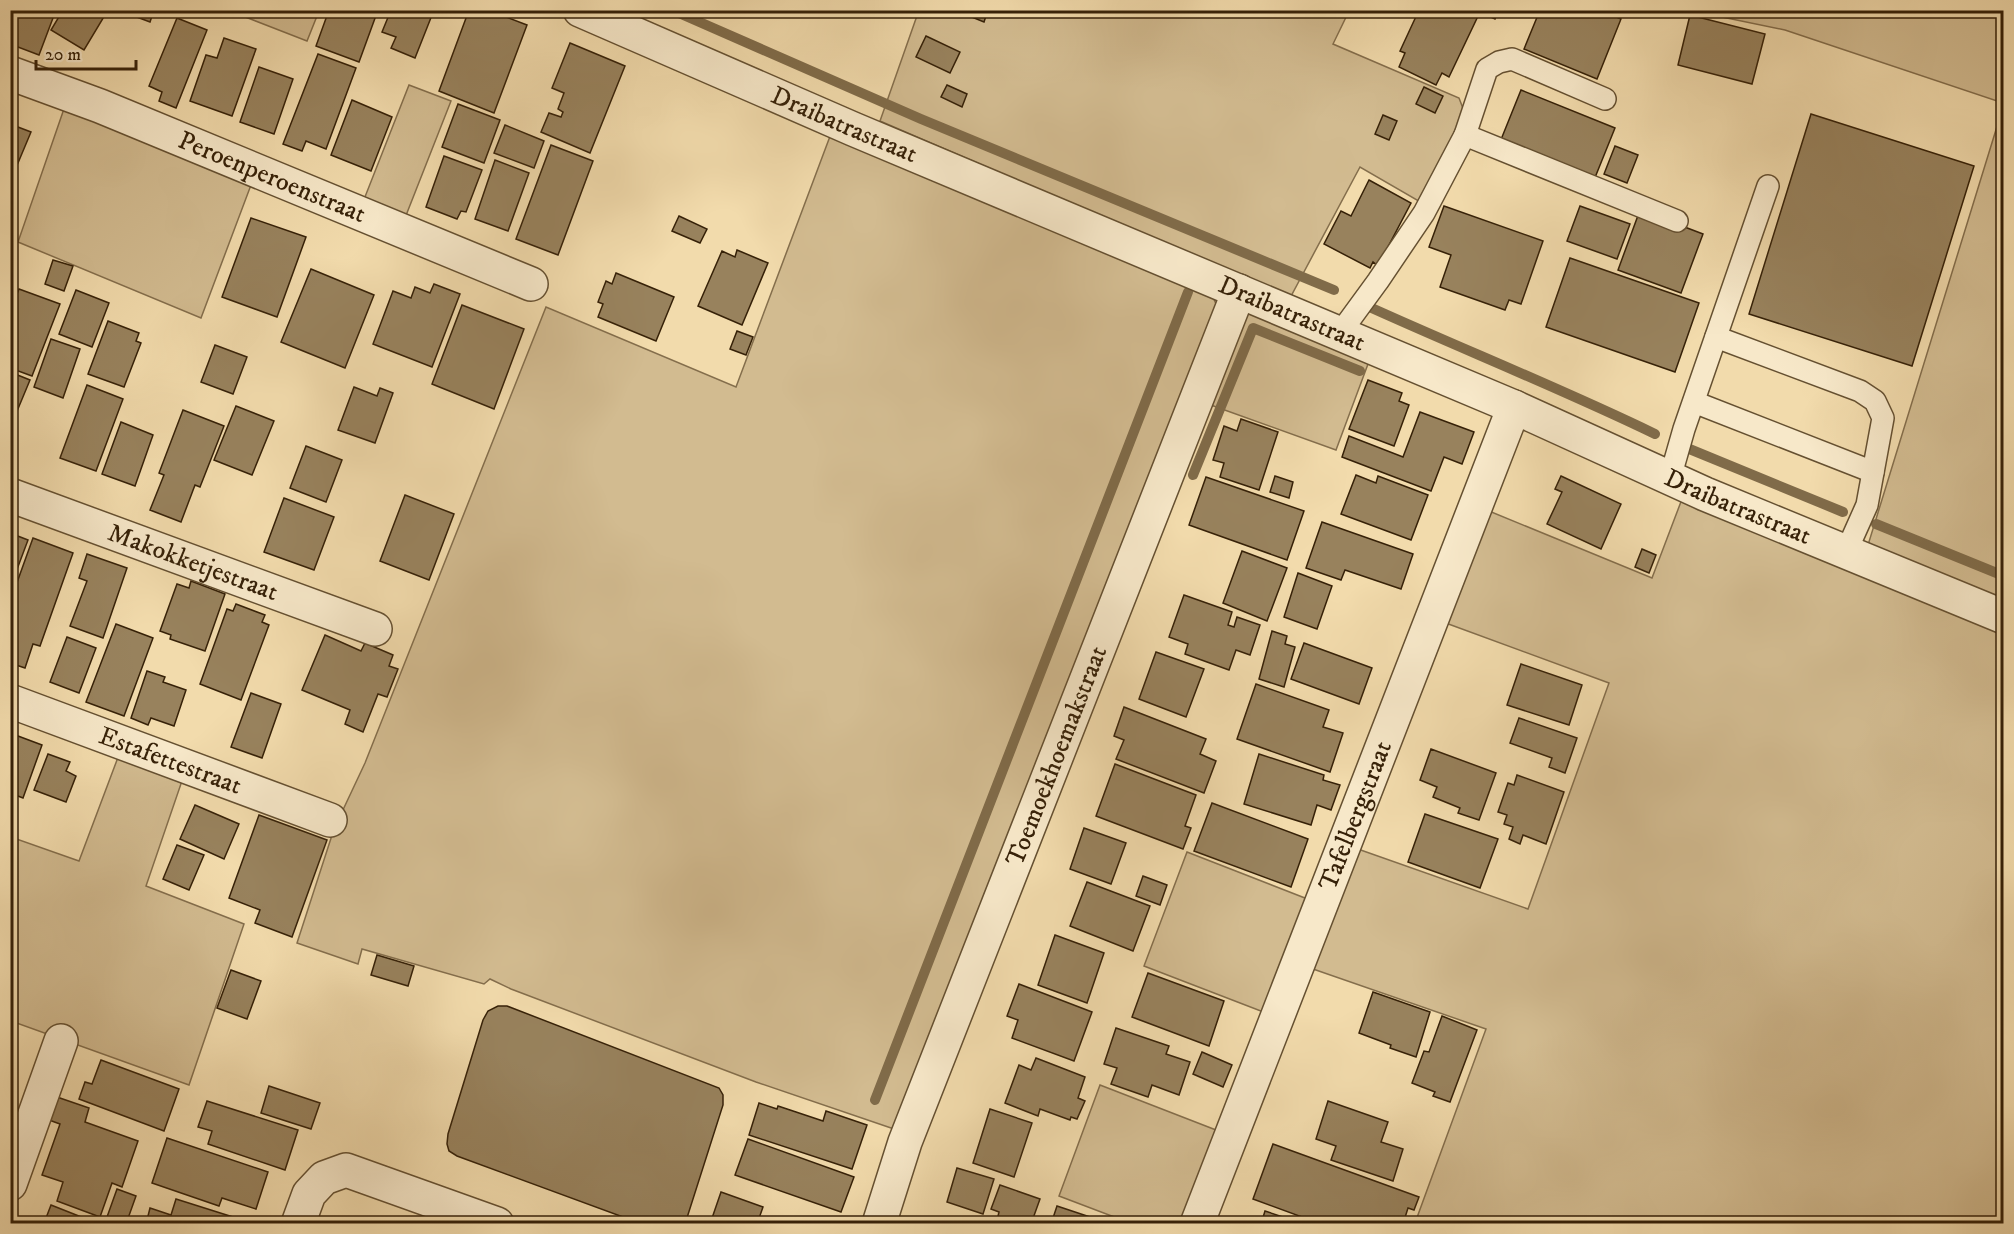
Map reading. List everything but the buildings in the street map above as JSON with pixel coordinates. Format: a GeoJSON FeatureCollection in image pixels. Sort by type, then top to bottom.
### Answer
{"type":"FeatureCollection","features":[{"type":"Feature","properties":{"kind":"street","name":"Draibatrastraat"},"geometry":{"type":"LineString","coordinates":[[580,10],[842,125],[1514,407],[1670,478],[2004,617]]}},
{"type":"Feature","properties":{"kind":"street","name":"Peroenperoenstraat"},"geometry":{"type":"LineString","coordinates":[[10,74],[100,106],[531,285]]}},
{"type":"Feature","properties":{"kind":"street","name":"Toemoekhoemakstraat"},"geometry":{"type":"LineString","coordinates":[[879,1224],[905,1142],[1239,291]]}},
{"type":"Feature","properties":{"kind":"street","name":"Tafelbergstraat"},"geometry":{"type":"LineString","coordinates":[[1197,1224],[1514,407]]}},
{"type":"Feature","properties":{"kind":"street","name":"Makokketjestraat"},"geometry":{"type":"LineString","coordinates":[[10,495],[375,629]]}},
{"type":"Feature","properties":{"kind":"street","name":"Estafettestraat"},"geometry":{"type":"LineString","coordinates":[[10,701],[330,820]]}},
{"type":"Feature","properties":{"kind":"street"},"geometry":{"type":"LineString","coordinates":[[11,1181],[61,1041]]}},
{"type":"Feature","properties":{"kind":"street"},"geometry":{"type":"LineString","coordinates":[[298,1224],[309,1194],[324,1179],[346,1170],[497,1224]]}},
{"type":"Feature","properties":{"kind":"lane"},"geometry":{"type":"LineString","coordinates":[[1340,333],[1424,213],[1464,135],[1487,69],[1499,62],[1512,59],[1605,99]]}},
{"type":"Feature","properties":{"kind":"lane"},"geometry":{"type":"LineString","coordinates":[[1464,135],[1677,221]]}},
{"type":"Feature","properties":{"kind":"lane"},"geometry":{"type":"LineString","coordinates":[[1670,478],[1768,186]]}},
{"type":"Feature","properties":{"kind":"lane"},"geometry":{"type":"LineString","coordinates":[[1716,337],[1860,391],[1875,400],[1883,418],[1867,505],[1846,552]]}},
{"type":"Feature","properties":{"kind":"lane"},"geometry":{"type":"LineString","coordinates":[[1694,402],[1873,472]]}},
{"type":"Feature","properties":{"kind":"shaded area"},"geometry":{"type":"Polygon","coordinates":[[[919,10],[1349,11],[1333,44],[1459,98],[1464,111],[1452,143],[1422,203],[1360,167],[1290,298],[880,121],[919,10]]]}},
{"type":"Feature","properties":{"kind":"shaded area"},"geometry":{"type":"Polygon","coordinates":[[[230,11],[319,11],[307,41],[230,11]]]}},
{"type":"Feature","properties":{"kind":"shaded area"},"geometry":{"type":"Polygon","coordinates":[[[1693,11],[2003,11],[2003,103],[1785,30],[1693,11]]]}},
{"type":"Feature","properties":{"kind":"shaded area"},"geometry":{"type":"Polygon","coordinates":[[[409,85],[451,101],[403,223],[361,207],[409,85]]]}},
{"type":"Feature","properties":{"kind":"shaded area"},"geometry":{"type":"Polygon","coordinates":[[[66,103],[254,177],[201,318],[18,242],[66,103]]]}},
{"type":"Feature","properties":{"kind":"shaded area"},"geometry":{"type":"Polygon","coordinates":[[[2003,107],[2003,604],[1868,545],[2003,107]]]}},
{"type":"Feature","properties":{"kind":"shaded area"},"geometry":{"type":"Polygon","coordinates":[[[832,131],[1210,290],[1216,304],[1215,318],[897,1130],[756,1082],[490,979],[484,984],[362,949],[358,964],[297,943],[334,829],[365,763],[546,307],[736,387],[832,131]]]}},
{"type":"Feature","properties":{"kind":"shaded area"},"geometry":{"type":"Polygon","coordinates":[[[1249,310],[1371,356],[1336,450],[1208,404],[1249,310]]]}},
{"type":"Feature","properties":{"kind":"shaded area"},"geometry":{"type":"Polygon","coordinates":[[[1682,499],[2003,632],[2003,1223],[1415,1223],[1486,1029],[1313,969],[1355,848],[1528,909],[1609,683],[1443,622],[1489,511],[1652,578],[1682,499]]]}},
{"type":"Feature","properties":{"kind":"shaded area"},"geometry":{"type":"Polygon","coordinates":[[[120,752],[184,775],[146,886],[244,924],[189,1085],[11,1021],[11,837],[79,861],[120,752]]]}},
{"type":"Feature","properties":{"kind":"shaded area"},"geometry":{"type":"Polygon","coordinates":[[[1187,852],[1310,900],[1266,1013],[1144,966],[1187,852]]]}},
{"type":"Feature","properties":{"kind":"shaded area"},"geometry":{"type":"Polygon","coordinates":[[[1100,1085],[1216,1130],[1181,1223],[1130,1223],[1059,1196],[1100,1085]]]}},
{"type":"Feature","properties":{"kind":"waterway"},"geometry":{"type":"LineString","coordinates":[[672,10],[921,119],[1334,290]]}},
{"type":"Feature","properties":{"kind":"waterway"},"geometry":{"type":"LineString","coordinates":[[875,1100],[1188,292]]}},
{"type":"Feature","properties":{"kind":"waterway"},"geometry":{"type":"LineString","coordinates":[[1365,305],[1655,434]]}},
{"type":"Feature","properties":{"kind":"waterway"},"geometry":{"type":"LineString","coordinates":[[1193,475],[1253,328],[1360,371]]}},
{"type":"Feature","properties":{"kind":"waterway"},"geometry":{"type":"LineString","coordinates":[[1687,448],[1843,512]]}},
{"type":"Feature","properties":{"kind":"waterway"},"geometry":{"type":"LineString","coordinates":[[1876,524],[2004,576]]}}]}
